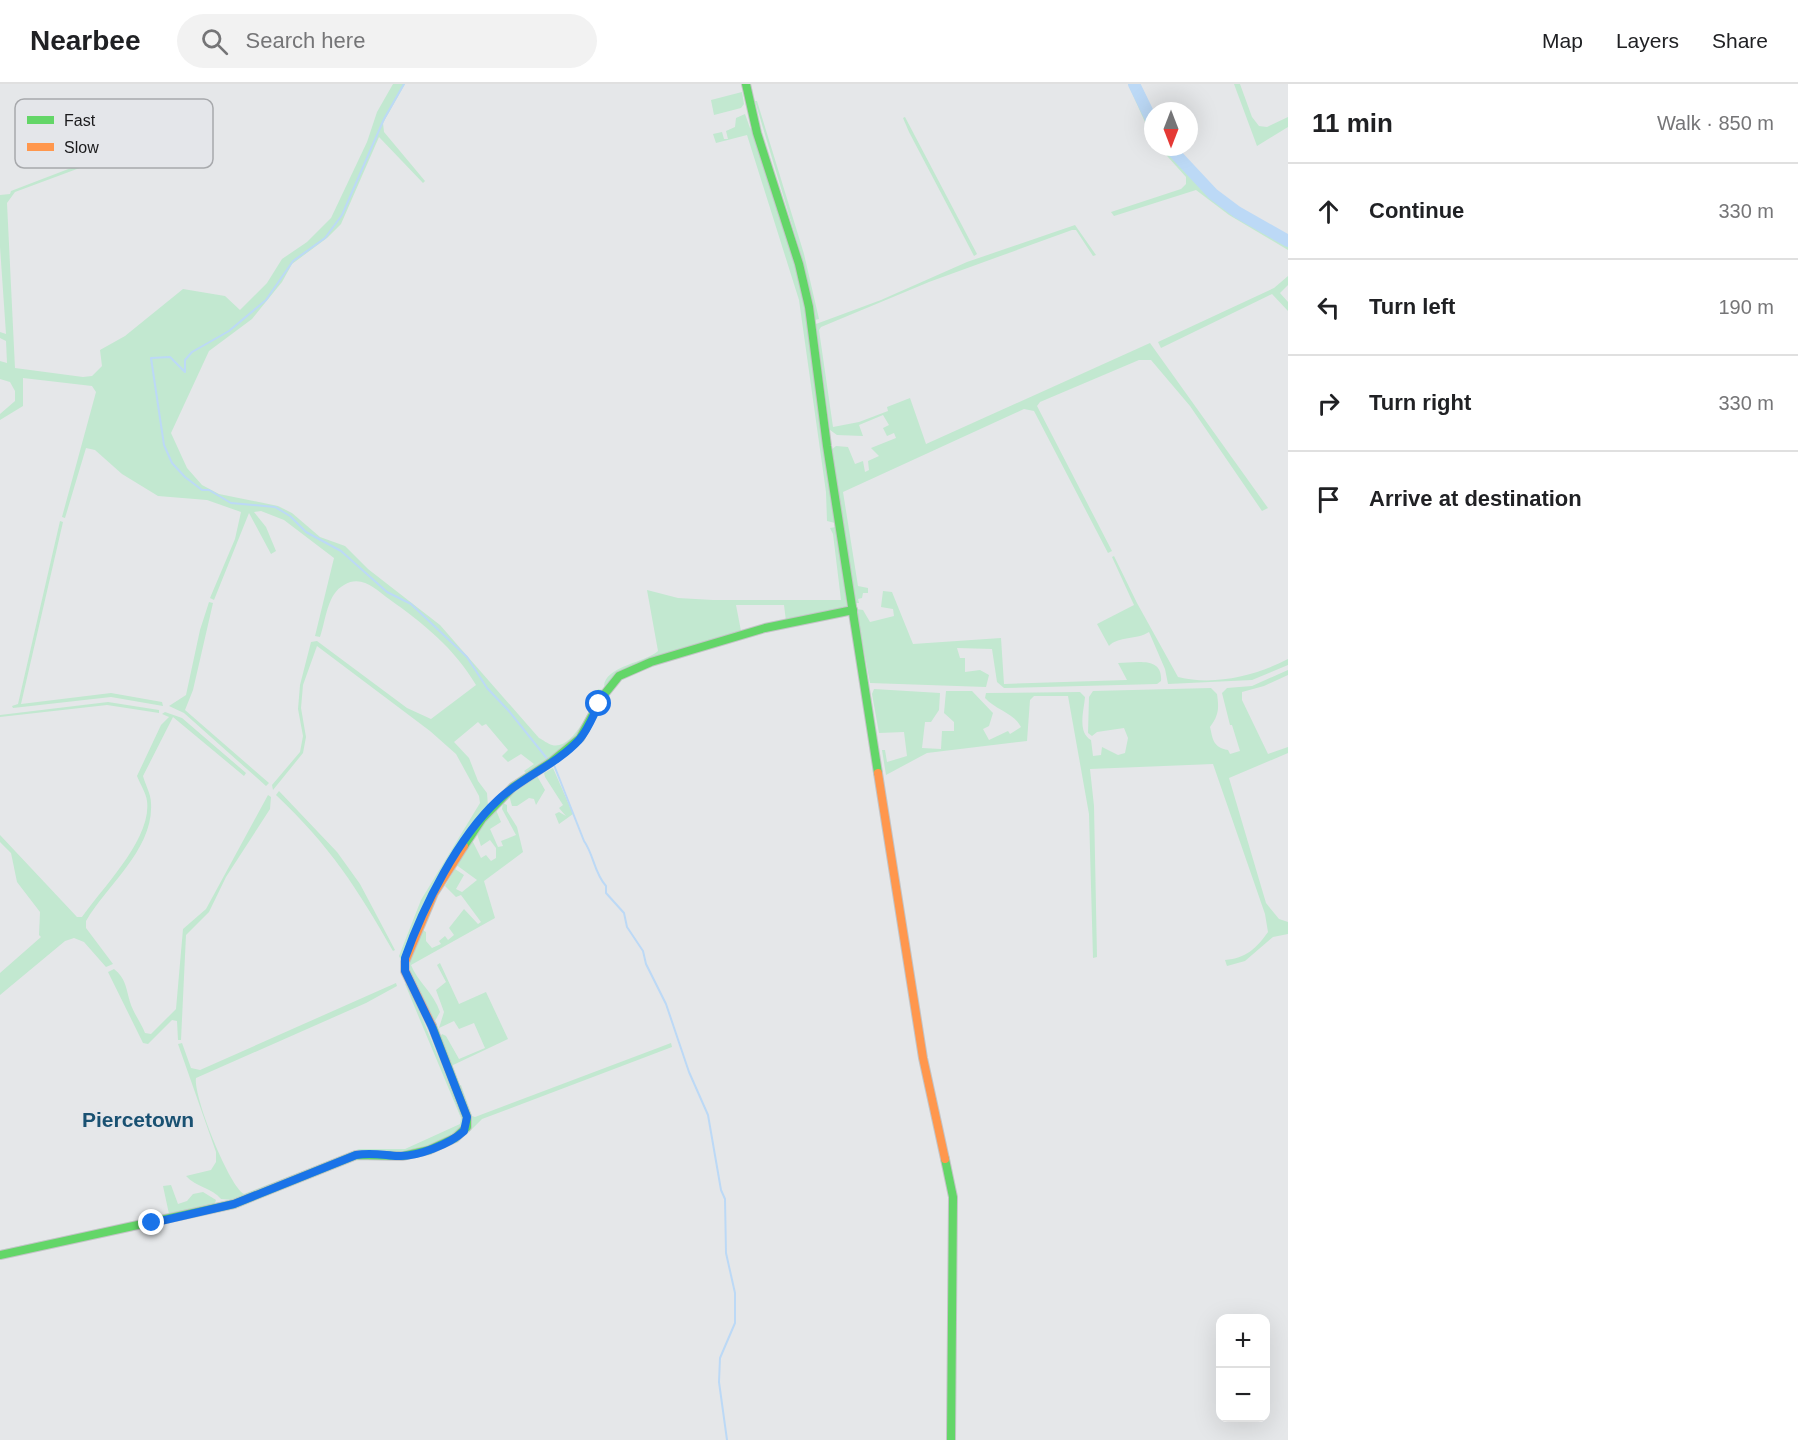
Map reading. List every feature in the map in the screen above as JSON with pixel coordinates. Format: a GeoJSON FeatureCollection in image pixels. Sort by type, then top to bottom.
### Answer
{"type":"FeatureCollection","features":[{"type":"Feature","properties":{"kind":"street"},"geometry":{"type":"LineString","coordinates":[[746,84],[758,133],[791,237],[807,297],[923,1058],[953,1197],[951,1440]]}},
{"type":"Feature","properties":{"kind":"street"},"geometry":{"type":"LineString","coordinates":[[0,1255],[220,1207],[356,1155],[372,1152],[406,1156],[460,1135],[467,1126],[467,1117],[432,1027],[405,971],[405,962],[439,885],[482,819],[513,787],[551,762],[580,738],[607,690],[626,672],[765,628],[853,610]]}},
{"type":"Feature","properties":{"kind":"green space"},"geometry":{"type":"Polygon","coordinates":[[[393,84],[405,84],[383,123],[384,132],[425,181],[423,183],[379,137],[341,224],[327,238],[292,264],[282,282],[252,319],[209,351],[171,433],[187,468],[202,485],[219,494],[278,506],[292,513],[320,537],[345,546],[368,569],[440,625],[539,738],[552,745],[560,745],[567,741],[581,725],[598,689],[603,690],[573,744],[527,774],[524,771],[534,764],[521,754],[508,762],[502,756],[508,750],[486,724],[482,726],[478,722],[454,742],[469,758],[478,781],[487,793],[488,806],[468,834],[425,907],[402,962],[399,956],[421,900],[480,803],[479,796],[456,754],[430,731],[317,646],[303,685],[301,708],[306,737],[303,753],[273,790],[272,785],[300,752],[303,736],[298,709],[300,685],[311,642],[317,641],[407,708],[431,719],[476,685],[458,659],[426,627],[402,608],[368,584],[357,581],[338,589],[328,608],[320,637],[315,636],[334,558],[284,520],[261,511],[254,512],[266,527],[276,551],[271,554],[249,513],[214,600],[210,598],[235,539],[241,512],[207,500],[158,496],[122,474],[95,450],[86,448],[65,518],[62,517],[96,392],[92,386],[23,378],[23,406],[0,420],[0,414],[15,401],[15,391],[10,382],[0,379],[0,361],[7,363],[6,341],[0,338],[0,332],[6,334],[0,247],[0,195],[10,194],[11,191],[71,168],[80,168],[15,192],[7,203],[15,368],[83,377],[92,376],[102,366],[100,350],[125,336],[183,289],[225,296],[240,310],[267,283],[282,259],[307,242],[331,218],[367,142],[377,112],[393,84]]]}},
{"type":"Feature","properties":{"kind":"green space"},"geometry":{"type":"Polygon","coordinates":[[[1128,84],[1138,84],[1147,102],[1144,102],[1144,120],[1128,84]]]}},
{"type":"Feature","properties":{"kind":"green space"},"geometry":{"type":"Polygon","coordinates":[[[1234,84],[1240,84],[1252,117],[1259,126],[1267,127],[1288,117],[1288,127],[1257,146],[1234,84]]]}},
{"type":"Feature","properties":{"kind":"green space"},"geometry":{"type":"Polygon","coordinates":[[[742,92],[744,104],[741,108],[714,115],[711,100],[742,92]]]}},
{"type":"Feature","properties":{"kind":"green space"},"geometry":{"type":"Polygon","coordinates":[[[755,101],[757,101],[804,254],[819,319],[815,320],[801,255],[755,101]]]}},
{"type":"Feature","properties":{"kind":"green space"},"geometry":{"type":"Polygon","coordinates":[[[745,114],[753,130],[797,269],[804,299],[835,523],[827,521],[826,492],[799,300],[747,135],[716,143],[713,134],[722,132],[724,139],[728,139],[726,131],[735,127],[736,118],[745,114]]]}},
{"type":"Feature","properties":{"kind":"green space"},"geometry":{"type":"Polygon","coordinates":[[[905,117],[977,254],[974,256],[909,132],[903,118],[905,117]]]}},
{"type":"Feature","properties":{"kind":"green space"},"geometry":{"type":"Polygon","coordinates":[[[1167,156],[1182,156],[1224,200],[1288,239],[1288,250],[1229,215],[1196,190],[1114,216],[1111,212],[1181,189],[1186,184],[1186,177],[1167,156]]]}},
{"type":"Feature","properties":{"kind":"green space"},"geometry":{"type":"Polygon","coordinates":[[[1075,225],[1096,255],[1093,256],[1076,230],[1072,230],[929,282],[821,327],[819,330],[833,427],[859,422],[888,411],[887,407],[910,398],[926,444],[1150,343],[1268,508],[1262,511],[1190,406],[1151,360],[1139,360],[1040,402],[1037,406],[1112,551],[1108,553],[1034,411],[1024,409],[843,492],[858,586],[868,588],[868,593],[863,593],[862,598],[858,599],[859,603],[856,603],[831,450],[836,446],[848,447],[855,464],[863,461],[865,472],[869,470],[868,461],[879,456],[871,448],[896,438],[894,433],[887,436],[883,428],[889,425],[883,415],[859,425],[863,436],[837,435],[830,430],[816,324],[881,300],[967,262],[1075,225]]]}},
{"type":"Feature","properties":{"kind":"green space"},"geometry":{"type":"Polygon","coordinates":[[[1288,276],[1288,285],[1280,293],[1288,302],[1288,311],[1272,294],[1161,348],[1158,342],[1274,288],[1288,276]]]}},
{"type":"Feature","properties":{"kind":"green space"},"geometry":{"type":"Polygon","coordinates":[[[60,521],[63,522],[21,704],[111,693],[162,702],[163,706],[111,697],[13,708],[12,706],[18,704],[60,521]]]}},
{"type":"Feature","properties":{"kind":"green space"},"geometry":{"type":"Polygon","coordinates":[[[836,527],[847,606],[839,611],[786,621],[784,605],[736,605],[741,631],[755,627],[636,665],[604,686],[611,674],[658,651],[647,590],[678,598],[713,600],[841,600],[833,534],[830,528],[836,527]]]}},
{"type":"Feature","properties":{"kind":"green space"},"geometry":{"type":"Polygon","coordinates":[[[1114,556],[1178,677],[1192,680],[1220,680],[1249,675],[1288,659],[1288,665],[1252,680],[1168,684],[1165,669],[1149,632],[1117,641],[1109,646],[1097,624],[1134,605],[1112,557],[1114,556]]]}},
{"type":"Feature","properties":{"kind":"green space"},"geometry":{"type":"Polygon","coordinates":[[[883,591],[892,592],[913,644],[1001,638],[1004,684],[1127,680],[1118,663],[1140,662],[1153,664],[1158,668],[1161,681],[1157,684],[1004,688],[997,682],[992,649],[957,648],[960,658],[965,658],[965,672],[980,670],[989,675],[986,687],[870,683],[856,609],[863,610],[870,622],[894,616],[893,609],[881,607],[883,591]]]}},
{"type":"Feature","properties":{"kind":"green space"},"geometry":{"type":"Polygon","coordinates":[[[209,602],[213,603],[193,690],[185,710],[269,783],[266,786],[184,713],[169,706],[186,695],[200,630],[209,602]]]}},
{"type":"Feature","properties":{"kind":"green space"},"geometry":{"type":"Polygon","coordinates":[[[1288,670],[1288,675],[1264,686],[1242,692],[1242,700],[1268,754],[1288,747],[1288,753],[1229,778],[1266,903],[1279,919],[1288,922],[1288,934],[1273,937],[1245,961],[1227,966],[1225,960],[1250,952],[1268,932],[1265,914],[1213,764],[1090,769],[1094,806],[1097,957],[1093,958],[1089,814],[1068,696],[1034,696],[1030,700],[1027,741],[927,753],[886,775],[882,750],[885,750],[887,762],[907,756],[904,732],[879,733],[872,694],[874,689],[940,693],[939,710],[931,722],[925,722],[922,748],[941,749],[942,731],[954,731],[954,722],[944,713],[946,691],[972,691],[993,713],[989,726],[983,729],[989,740],[1008,731],[1010,734],[1021,727],[1014,718],[985,698],[986,693],[1080,692],[1085,697],[1084,732],[1091,740],[1093,756],[1101,755],[1102,747],[1118,755],[1125,753],[1128,738],[1124,728],[1097,732],[1092,736],[1088,733],[1089,697],[1093,691],[1211,688],[1217,694],[1218,703],[1217,715],[1210,727],[1212,736],[1217,745],[1228,750],[1230,754],[1240,751],[1232,725],[1230,725],[1222,693],[1227,688],[1252,686],[1288,670]]]}},
{"type":"Feature","properties":{"kind":"green space"},"geometry":{"type":"Polygon","coordinates":[[[108,702],[159,710],[159,713],[107,705],[0,717],[0,715],[108,702]]]}},
{"type":"Feature","properties":{"kind":"green space"},"geometry":{"type":"Polygon","coordinates":[[[165,712],[182,718],[246,773],[244,776],[173,717],[143,776],[151,803],[150,820],[145,836],[128,866],[86,921],[86,928],[113,964],[106,967],[84,942],[74,938],[65,941],[0,995],[0,973],[41,937],[39,935],[40,912],[17,882],[11,853],[0,842],[0,835],[77,917],[82,917],[124,862],[142,831],[147,801],[137,776],[161,725],[169,717],[162,714],[165,712]]]}},
{"type":"Feature","properties":{"kind":"green space"},"geometry":{"type":"Polygon","coordinates":[[[553,768],[573,814],[559,824],[555,814],[559,812],[566,816],[559,808],[563,805],[544,773],[553,768]]]}},
{"type":"Feature","properties":{"kind":"green space"},"geometry":{"type":"Polygon","coordinates":[[[537,776],[545,790],[536,805],[534,799],[529,798],[517,806],[512,806],[509,795],[537,776]]]}},
{"type":"Feature","properties":{"kind":"green space"},"geometry":{"type":"Polygon","coordinates":[[[279,791],[337,852],[360,884],[395,950],[393,951],[341,868],[312,832],[276,795],[279,791]]]}},
{"type":"Feature","properties":{"kind":"green space"},"geometry":{"type":"Polygon","coordinates":[[[268,795],[271,797],[270,809],[226,877],[209,912],[186,935],[181,1040],[178,1040],[177,1021],[172,1020],[148,1044],[143,1043],[108,972],[114,969],[121,976],[131,1006],[145,1033],[151,1034],[176,1009],[183,929],[206,909],[268,795]]]}},
{"type":"Feature","properties":{"kind":"green space"},"geometry":{"type":"Polygon","coordinates":[[[503,803],[507,805],[507,811],[517,827],[523,852],[484,881],[495,918],[411,965],[440,1012],[435,1021],[408,970],[407,959],[421,929],[426,932],[426,941],[432,948],[441,944],[439,941],[445,936],[448,940],[454,935],[449,928],[464,909],[478,924],[481,922],[461,895],[456,897],[445,886],[455,869],[464,875],[456,889],[462,892],[477,880],[455,864],[472,840],[481,858],[486,855],[491,861],[496,858],[496,848],[490,840],[481,846],[477,834],[481,825],[496,810],[501,822],[490,829],[498,847],[503,846],[501,841],[516,835],[502,809],[503,803]]]}},
{"type":"Feature","properties":{"kind":"green space"},"geometry":{"type":"Polygon","coordinates":[[[440,963],[459,1004],[486,992],[508,1039],[451,1066],[458,1080],[455,1082],[439,1039],[442,1034],[446,1036],[459,1059],[485,1048],[474,1023],[459,1029],[454,1021],[439,1028],[444,1012],[436,990],[446,982],[437,965],[440,963]]]}},
{"type":"Feature","properties":{"kind":"green space"},"geometry":{"type":"Polygon","coordinates":[[[396,983],[397,986],[366,1003],[196,1078],[200,1103],[221,1159],[244,1194],[359,1149],[405,1149],[460,1124],[461,1118],[405,984],[408,983],[466,1125],[451,1138],[409,1153],[367,1150],[235,1200],[221,1199],[186,1176],[211,1170],[216,1162],[216,1152],[178,1044],[182,1043],[191,1068],[200,1070],[396,983]]]}},
{"type":"Feature","properties":{"kind":"green space"},"geometry":{"type":"Polygon","coordinates":[[[671,1043],[672,1047],[482,1119],[469,1132],[471,1120],[458,1086],[461,1085],[472,1116],[475,1117],[671,1043]]]}},
{"type":"Feature","properties":{"kind":"green space"},"geometry":{"type":"Polygon","coordinates":[[[171,1185],[178,1204],[187,1201],[193,1194],[203,1192],[216,1200],[214,1206],[0,1253],[0,1250],[169,1214],[163,1186],[171,1185]]]}},
{"type":"Feature","properties":{"kind":"waterway"},"geometry":{"type":"LineString","coordinates":[[404,84],[384,119],[342,215],[325,238],[293,261],[266,300],[229,331],[192,352],[185,360],[185,372],[170,357],[151,358],[164,445],[172,463],[202,490],[209,490],[231,503],[275,507],[290,516],[306,532],[341,551],[387,592],[411,604],[467,657],[487,688],[549,761]]}},
{"type":"Feature","properties":{"kind":"waterway"},"geometry":{"type":"LineString","coordinates":[[1134,84],[1144,105]]}},
{"type":"Feature","properties":{"kind":"waterway"},"geometry":{"type":"LineString","coordinates":[[1177,156],[1213,194],[1237,212],[1288,241]]}},
{"type":"Feature","properties":{"kind":"waterway"},"geometry":{"type":"LineString","coordinates":[[554,765],[584,841],[606,886],[606,893],[624,913],[627,927],[643,951],[646,964],[666,1004],[689,1072],[708,1115],[721,1190],[725,1199],[726,1253],[735,1293],[735,1323],[720,1358],[719,1382],[727,1440]]}},
{"type":"Feature","properties":{"kind":"traffic: fast"},"geometry":{"type":"LineString","coordinates":[[746,84],[757,133],[799,264],[809,307],[827,446],[878,773]]}},
{"type":"Feature","properties":{"kind":"traffic: fast"},"geometry":{"type":"LineString","coordinates":[[464,846],[482,819],[513,787],[551,762],[580,738],[603,696],[619,676],[651,662],[765,628],[853,610]]}},
{"type":"Feature","properties":{"kind":"traffic: fast"},"geometry":{"type":"LineString","coordinates":[[0,1255],[234,1204],[356,1155],[403,1156],[429,1150],[455,1138],[467,1127],[467,1117],[432,1026]]}},
{"type":"Feature","properties":{"kind":"traffic: fast"},"geometry":{"type":"LineString","coordinates":[[945,1159],[953,1197],[951,1440]]}},
{"type":"Feature","properties":{"kind":"traffic: slow"},"geometry":{"type":"LineString","coordinates":[[878,773],[923,1058],[945,1159]]}},
{"type":"Feature","properties":{"kind":"traffic: slow"},"geometry":{"type":"LineString","coordinates":[[432,1026],[405,971],[405,962],[434,893],[464,846]]}},
{"type":"Feature","properties":{"kind":"district","name":"Piercetown"},"geometry":{"type":"Point","coordinates":[138,1119]}},
{"type":"Feature","properties":{"kind":"route"},"geometry":{"type":"LineString","coordinates":[[152,1223],[234,1204],[356,1155],[372,1152],[406,1156],[451,1139],[464,1131],[467,1126],[467,1117],[432,1027],[405,971],[405,958],[439,885],[489,809],[513,787],[574,745],[586,729],[599,704]]}}]}
